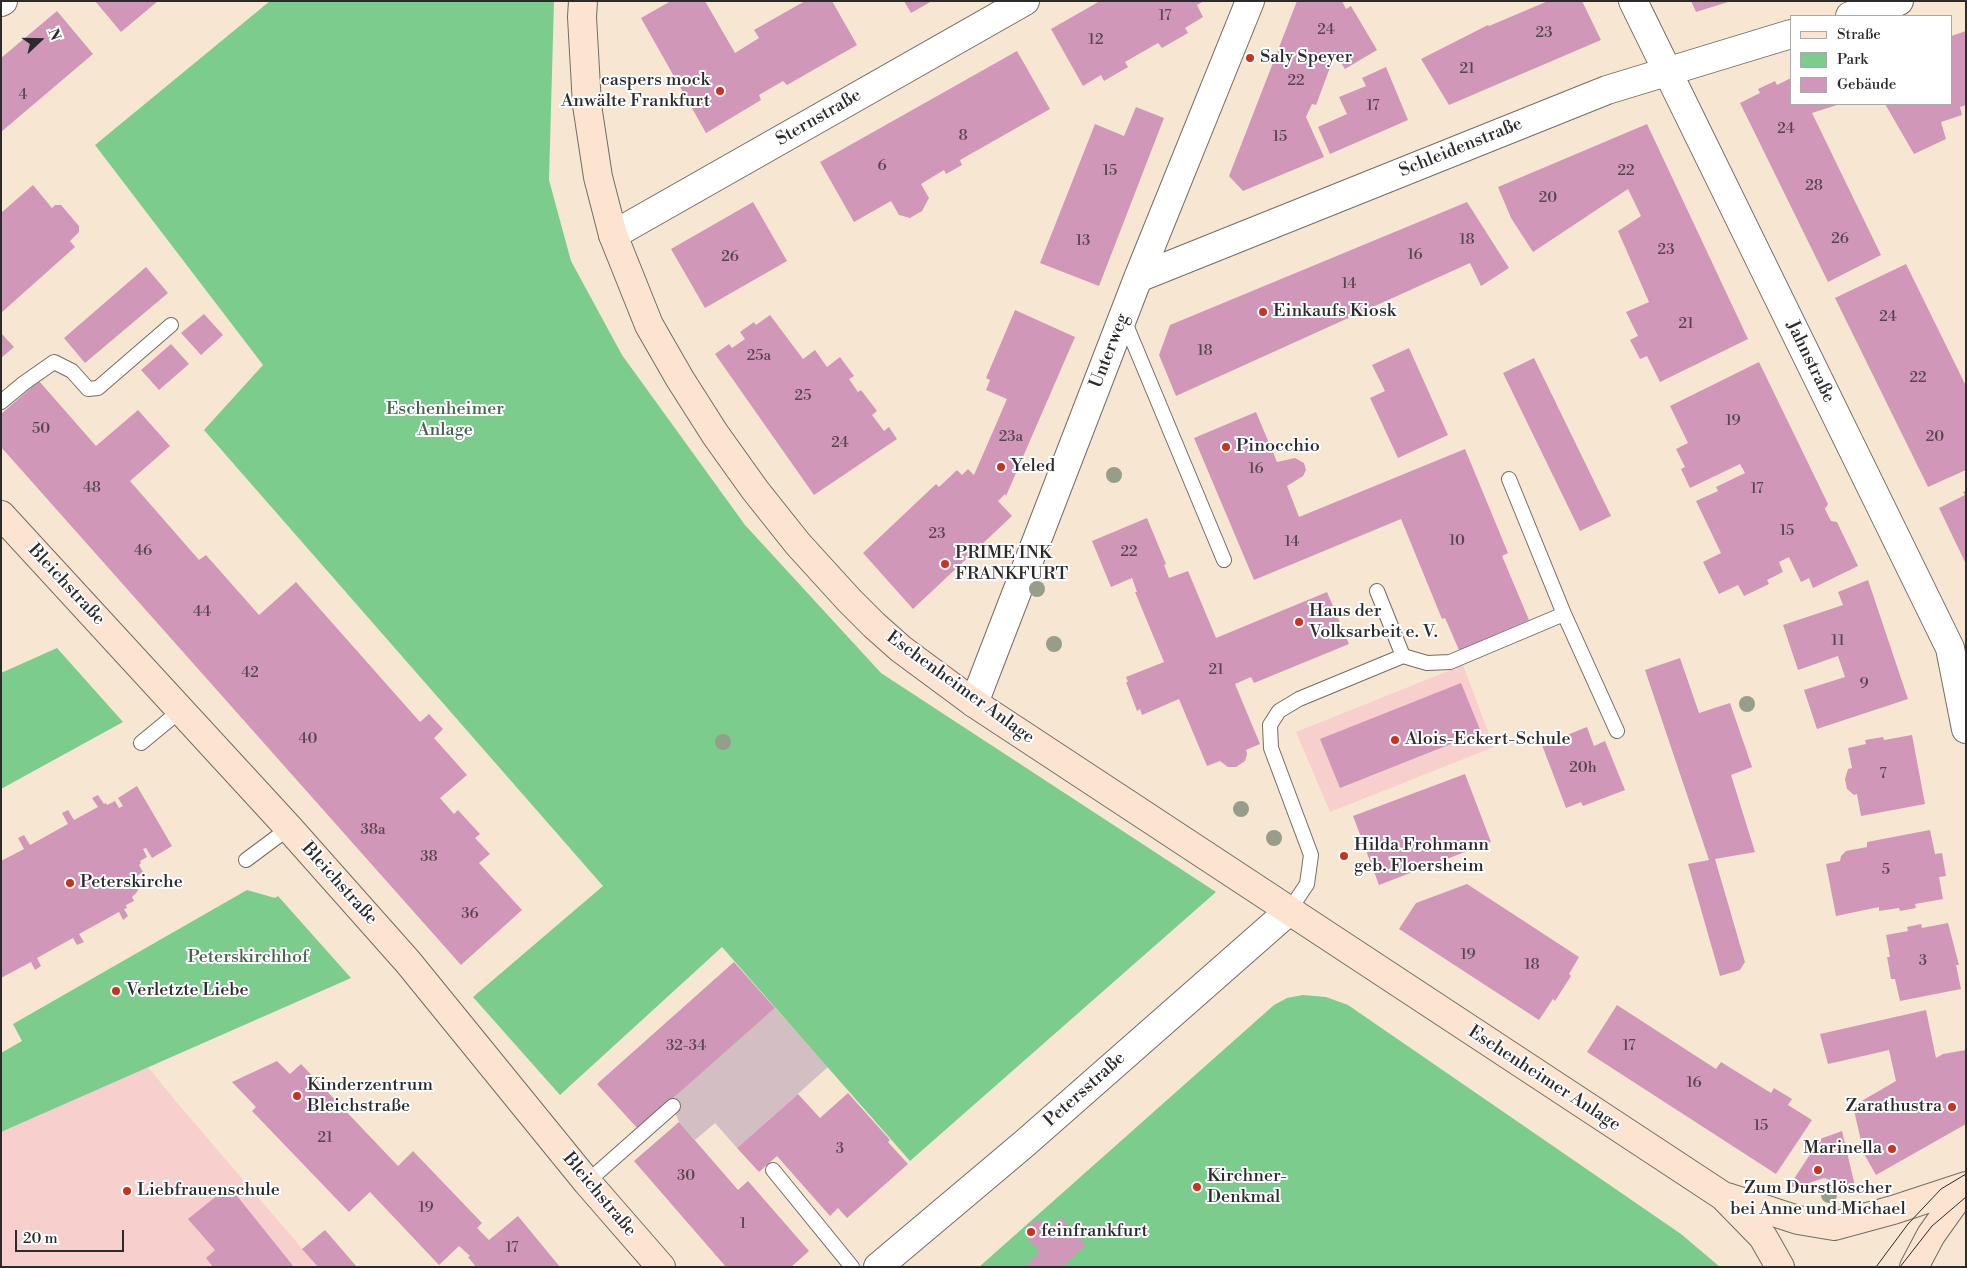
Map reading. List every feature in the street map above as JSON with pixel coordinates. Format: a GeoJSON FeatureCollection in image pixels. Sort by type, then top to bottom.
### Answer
{"type":"FeatureCollection","features":[{"type":"Feature","properties":{"kind":"main road","name":"Eschenheimer Anlage"},"geometry":{"type":"LineString","coordinates":[[583,1],[582,17],[587,105],[598,177],[614,235],[649,325],[685,387],[755,490],[798,544],[874,625],[901,648],[974,703],[1723,1196],[1763,1237],[1780,1267]]}},
{"type":"Feature","properties":{"kind":"main road","name":"Bleichstraße"},"geometry":{"type":"LineString","coordinates":[[1,515],[289,828],[408,962],[587,1182],[661,1267]]}},
{"type":"Feature","properties":{"kind":"main road"},"geometry":{"type":"LineString","coordinates":[[1723,1196],[1798,1220],[1834,1226],[1965,1187]]}},
{"type":"Feature","properties":{"kind":"main road"},"geometry":{"type":"LineString","coordinates":[[1914,1267],[1931,1235],[1965,1187]]}},
{"type":"Feature","properties":{"kind":"street","name":"Sternstraße"},"geometry":{"type":"LineString","coordinates":[[614,235],[1025,1]]}},
{"type":"Feature","properties":{"kind":"street","name":"Unterweg"},"geometry":{"type":"LineString","coordinates":[[974,703],[1138,278],[1250,1]]}},
{"type":"Feature","properties":{"kind":"street","name":"Jahnstraße"},"geometry":{"type":"LineString","coordinates":[[1633,1],[1958,643],[1966,729]]}},
{"type":"Feature","properties":{"kind":"street"},"geometry":{"type":"LineString","coordinates":[[1853,15],[1899,1]]}},
{"type":"Feature","properties":{"kind":"street","name":"Schleidenstraße"},"geometry":{"type":"LineString","coordinates":[[1138,278],[1607,90],[1790,34]]}},
{"type":"Feature","properties":{"kind":"street","name":"Petersstraße"},"geometry":{"type":"LineString","coordinates":[[878,1267],[1024,1144],[1289,911]]}},
{"type":"Feature","properties":{"kind":"lane"},"geometry":{"type":"LineString","coordinates":[[1123,317],[1224,560]]}},
{"type":"Feature","properties":{"kind":"lane"},"geometry":{"type":"LineString","coordinates":[[1,402],[54,362],[72,371],[88,389],[98,388],[171,324]]}},
{"type":"Feature","properties":{"kind":"lane"},"geometry":{"type":"LineString","coordinates":[[1509,479],[1564,614],[1617,731]]}},
{"type":"Feature","properties":{"kind":"lane"},"geometry":{"type":"LineString","coordinates":[[1377,590],[1403,656]]}},
{"type":"Feature","properties":{"kind":"lane"},"geometry":{"type":"LineString","coordinates":[[1289,911],[1307,884],[1311,855],[1271,748],[1270,725],[1279,711],[1299,699],[1403,656],[1427,663],[1450,662],[1564,614]]}},
{"type":"Feature","properties":{"kind":"lane"},"geometry":{"type":"LineString","coordinates":[[141,743],[181,710]]}},
{"type":"Feature","properties":{"kind":"lane"},"geometry":{"type":"LineString","coordinates":[[246,860],[289,828]]}},
{"type":"Feature","properties":{"kind":"lane"},"geometry":{"type":"LineString","coordinates":[[587,1182],[673,1106]]}},
{"type":"Feature","properties":{"kind":"lane"},"geometry":{"type":"LineString","coordinates":[[773,1170],[852,1267]]}},
{"type":"Feature","properties":{"kind":"shaded area","name":"Alois-Eckert-Schule"},"geometry":{"type":"Polygon","coordinates":[[[1463,665],[1494,747],[1330,812],[1296,732],[1463,665]]]}},
{"type":"Feature","properties":{"kind":"shaded area"},"geometry":{"type":"Polygon","coordinates":[[[775,1008],[828,1067],[737,1148],[715,1123],[695,1140],[679,1122],[670,1100],[775,1008]]]}},
{"type":"Feature","properties":{"kind":"shaded area","name":"Liebfrauenschule"},"geometry":{"type":"Polygon","coordinates":[[[148,1067],[318,1267],[1,1267],[1,1132],[148,1067]]]}},
{"type":"Feature","properties":{"kind":"green space","name":"Eschenheimer Anlage"},"geometry":{"type":"Polygon","coordinates":[[[270,1],[554,1],[549,180],[571,261],[622,355],[745,525],[881,673],[1216,892],[910,1161],[722,947],[560,1095],[473,997],[603,886],[204,430],[263,365],[95,145],[270,1]]]}},
{"type":"Feature","properties":{"kind":"green space"},"geometry":{"type":"Polygon","coordinates":[[[57,648],[123,722],[1,789],[1,673],[57,648]]]}},
{"type":"Feature","properties":{"kind":"green space","name":"Peterskirchhof"},"geometry":{"type":"Polygon","coordinates":[[[247,890],[275,898],[278,896],[351,978],[1,1132],[1,1053],[22,1041],[13,1024],[247,890]]]}},
{"type":"Feature","properties":{"kind":"green space"},"geometry":{"type":"Polygon","coordinates":[[[1303,995],[1326,997],[1348,1005],[1681,1234],[1720,1267],[979,1267],[1274,1005],[1287,998],[1303,995]]]}},
{"type":"Feature","properties":{"kind":"building"},"geometry":{"type":"Polygon","coordinates":[[[95,1],[158,1],[121,32],[95,1]]]}},
{"type":"Feature","properties":{"kind":"building"},"geometry":{"type":"Polygon","coordinates":[[[671,1],[705,1],[735,53],[759,38],[754,30],[805,1],[832,1],[857,45],[787,85],[783,81],[759,95],[761,100],[706,133],[641,18],[671,1]]]}},
{"type":"Feature","properties":{"kind":"building"},"geometry":{"type":"Polygon","coordinates":[[[904,1],[932,1],[911,13],[904,1]]]}},
{"type":"Feature","properties":{"kind":"building"},"geometry":{"type":"Polygon","coordinates":[[[1100,1],[1204,1],[1197,5],[1203,17],[1185,28],[1188,33],[1162,48],[1158,43],[1125,62],[1128,67],[1104,81],[1101,75],[1083,86],[1051,29],[1100,1]]]}},
{"type":"Feature","properties":{"kind":"building"},"geometry":{"type":"Polygon","coordinates":[[[1297,1],[1342,1],[1346,9],[1351,6],[1377,50],[1345,69],[1335,54],[1316,105],[1312,104],[1306,117],[1324,157],[1243,191],[1229,176],[1297,1]]]}},
{"type":"Feature","properties":{"kind":"building"},"geometry":{"type":"Polygon","coordinates":[[[1548,1],[1582,1],[1601,40],[1449,105],[1421,59],[1488,25],[1548,1]]]}},
{"type":"Feature","properties":{"kind":"building"},"geometry":{"type":"Polygon","coordinates":[[[1691,1],[1728,1],[1728,2],[1696,12],[1691,1]]]}},
{"type":"Feature","properties":{"kind":"building"},"geometry":{"type":"Polygon","coordinates":[[[57,11],[93,54],[1,132],[1,58],[57,11]]]}},
{"type":"Feature","properties":{"kind":"building"},"geometry":{"type":"Polygon","coordinates":[[[1966,31],[1966,105],[1960,107],[1962,115],[1941,122],[1946,139],[1914,154],[1886,105],[1952,105],[1952,36],[1966,31]]]}},
{"type":"Feature","properties":{"kind":"building"},"geometry":{"type":"Polygon","coordinates":[[[1017,51],[1050,109],[960,160],[962,165],[946,174],[944,170],[921,184],[929,198],[922,211],[910,218],[899,215],[891,201],[854,222],[820,162],[1017,51]]]}},
{"type":"Feature","properties":{"kind":"building"},"geometry":{"type":"Polygon","coordinates":[[[1386,67],[1408,120],[1330,154],[1318,127],[1347,114],[1339,97],[1366,86],[1362,78],[1386,67]]]}},
{"type":"Feature","properties":{"kind":"building"},"geometry":{"type":"Polygon","coordinates":[[[1790,78],[1790,105],[1837,105],[1812,113],[1881,255],[1828,282],[1740,103],[1760,93],[1758,89],[1775,81],[1777,85],[1790,78]]]}},
{"type":"Feature","properties":{"kind":"building"},"geometry":{"type":"Polygon","coordinates":[[[1136,107],[1164,118],[1099,286],[1040,263],[1095,124],[1124,136],[1136,107]]]}},
{"type":"Feature","properties":{"kind":"building"},"geometry":{"type":"Polygon","coordinates":[[[1647,124],[1748,339],[1660,382],[1647,356],[1640,359],[1630,340],[1638,336],[1626,312],[1649,302],[1618,231],[1641,216],[1628,189],[1533,252],[1511,218],[1498,187],[1647,124]]]}},
{"type":"Feature","properties":{"kind":"building"},"geometry":{"type":"Polygon","coordinates":[[[33,185],[52,208],[55,205],[61,205],[79,226],[79,232],[70,241],[75,247],[1,313],[1,213],[33,185]]]}},
{"type":"Feature","properties":{"kind":"building"},"geometry":{"type":"Polygon","coordinates":[[[753,202],[787,261],[705,308],[671,249],[753,202]]]}},
{"type":"Feature","properties":{"kind":"building"},"geometry":{"type":"Polygon","coordinates":[[[1467,202],[1509,268],[1481,286],[1470,263],[1176,396],[1159,355],[1170,325],[1467,202]]]}},
{"type":"Feature","properties":{"kind":"building"},"geometry":{"type":"Polygon","coordinates":[[[1906,264],[1966,386],[1966,470],[1928,487],[1835,298],[1906,264]]]}},
{"type":"Feature","properties":{"kind":"building"},"geometry":{"type":"Polygon","coordinates":[[[146,267],[168,293],[85,363],[64,338],[146,267]]]}},
{"type":"Feature","properties":{"kind":"building"},"geometry":{"type":"Polygon","coordinates":[[[1015,310],[1075,337],[1006,496],[1005,494],[998,501],[1012,516],[913,609],[863,553],[936,484],[939,487],[957,470],[962,475],[968,469],[974,475],[1007,399],[986,390],[990,380],[986,378],[1015,310]]]}},
{"type":"Feature","properties":{"kind":"building"},"geometry":{"type":"Polygon","coordinates":[[[204,314],[223,335],[201,355],[181,333],[204,314]]]}},
{"type":"Feature","properties":{"kind":"building"},"geometry":{"type":"Polygon","coordinates":[[[770,315],[803,359],[815,350],[827,367],[840,357],[854,376],[849,379],[858,392],[861,390],[877,411],[872,415],[884,431],[889,427],[897,439],[814,495],[715,354],[729,344],[732,348],[745,339],[740,332],[754,322],[756,325],[770,315]]]}},
{"type":"Feature","properties":{"kind":"building"},"geometry":{"type":"Polygon","coordinates":[[[1,333],[14,347],[1,358],[1,333]]]}},
{"type":"Feature","properties":{"kind":"building"},"geometry":{"type":"Polygon","coordinates":[[[171,344],[189,364],[159,390],[141,370],[171,344]]]}},
{"type":"Feature","properties":{"kind":"building"},"geometry":{"type":"Polygon","coordinates":[[[1409,348],[1448,435],[1398,458],[1370,398],[1385,391],[1372,365],[1409,348]]]}},
{"type":"Feature","properties":{"kind":"building"},"geometry":{"type":"Polygon","coordinates":[[[1534,358],[1611,516],[1580,531],[1503,373],[1534,358]]]}},
{"type":"Feature","properties":{"kind":"building"},"geometry":{"type":"Polygon","coordinates":[[[1759,362],[1828,504],[1825,509],[1831,521],[1837,522],[1858,566],[1813,588],[1809,578],[1801,582],[1789,557],[1779,562],[1783,572],[1767,580],[1769,584],[1744,596],[1738,585],[1719,594],[1703,562],[1721,553],[1696,501],[1718,491],[1716,487],[1745,473],[1740,464],[1690,488],[1681,469],[1685,467],[1676,449],[1688,443],[1670,406],[1759,362]]]}},
{"type":"Feature","properties":{"kind":"building"},"geometry":{"type":"Polygon","coordinates":[[[39,381],[96,446],[138,410],[170,446],[130,481],[199,560],[206,555],[259,615],[296,582],[420,722],[429,714],[443,729],[434,738],[467,775],[440,798],[454,814],[458,810],[480,834],[475,838],[490,854],[479,863],[522,910],[461,965],[1,447],[1,414],[39,381]]]}},
{"type":"Feature","properties":{"kind":"building"},"geometry":{"type":"Polygon","coordinates":[[[1256,412],[1277,462],[1295,458],[1304,463],[1306,470],[1303,476],[1287,486],[1299,517],[1465,449],[1508,553],[1502,556],[1529,620],[1459,650],[1445,618],[1442,619],[1401,519],[1254,580],[1194,438],[1256,412]]]}},
{"type":"Feature","properties":{"kind":"building"},"geometry":{"type":"Polygon","coordinates":[[[1966,491],[1966,564],[1939,508],[1965,495],[1963,492],[1966,491]]]}},
{"type":"Feature","properties":{"kind":"building"},"geometry":{"type":"Polygon","coordinates":[[[1147,518],[1166,564],[1164,565],[1169,578],[1188,571],[1216,638],[1327,592],[1349,644],[1254,683],[1251,677],[1235,684],[1260,744],[1246,750],[1245,761],[1236,767],[1228,767],[1220,761],[1207,766],[1179,699],[1142,715],[1140,709],[1137,711],[1126,682],[1128,682],[1126,677],[1164,662],[1135,592],[1137,592],[1132,578],[1111,587],[1092,541],[1147,518]]]}},
{"type":"Feature","properties":{"kind":"building"},"geometry":{"type":"Polygon","coordinates":[[[1868,580],[1908,699],[1817,729],[1804,690],[1845,677],[1838,656],[1798,670],[1783,625],[1843,605],[1838,592],[1868,580]]]}},
{"type":"Feature","properties":{"kind":"building"},"geometry":{"type":"Polygon","coordinates":[[[1680,658],[1699,713],[1730,703],[1752,767],[1731,775],[1755,852],[1715,859],[1745,962],[1740,970],[1720,976],[1688,864],[1709,860],[1645,670],[1680,658]]]}},
{"type":"Feature","properties":{"kind":"building"},"geometry":{"type":"Polygon","coordinates":[[[1461,683],[1481,732],[1340,788],[1320,739],[1461,683]]]}},
{"type":"Feature","properties":{"kind":"building"},"geometry":{"type":"Polygon","coordinates":[[[1587,727],[1594,746],[1605,741],[1625,790],[1583,806],[1581,802],[1566,808],[1542,745],[1587,727]]]}},
{"type":"Feature","properties":{"kind":"building"},"geometry":{"type":"Polygon","coordinates":[[[1912,735],[1925,804],[1861,816],[1857,794],[1854,795],[1847,789],[1845,779],[1848,769],[1852,768],[1848,748],[1866,744],[1865,740],[1883,737],[1884,740],[1912,735]]]}},
{"type":"Feature","properties":{"kind":"building"},"geometry":{"type":"Polygon","coordinates":[[[1465,774],[1491,842],[1379,885],[1353,816],[1465,774]]]}},
{"type":"Feature","properties":{"kind":"building","name":"Peterskirche"},"geometry":{"type":"Polygon","coordinates":[[[137,786],[172,846],[152,858],[146,848],[143,849],[147,857],[140,861],[139,865],[143,872],[137,876],[140,885],[132,897],[134,901],[126,905],[127,908],[124,909],[128,916],[123,920],[119,912],[79,934],[84,942],[77,945],[73,938],[37,958],[41,966],[35,970],[31,962],[1,978],[1,861],[24,849],[18,838],[24,835],[30,845],[68,824],[62,813],[68,810],[74,820],[98,807],[92,798],[98,795],[104,804],[106,803],[107,805],[115,801],[119,808],[123,806],[118,798],[137,786]]]}},
{"type":"Feature","properties":{"kind":"building"},"geometry":{"type":"Polygon","coordinates":[[[1930,830],[1935,854],[1942,853],[1946,876],[1939,877],[1943,899],[1915,904],[1916,908],[1900,911],[1899,908],[1879,911],[1879,907],[1836,916],[1826,864],[1840,861],[1841,856],[1846,851],[1867,847],[1867,842],[1930,830]]]}},
{"type":"Feature","properties":{"kind":"building"},"geometry":{"type":"Polygon","coordinates":[[[1467,884],[1579,957],[1569,974],[1571,976],[1555,1001],[1553,999],[1539,1020],[1399,929],[1416,903],[1467,884]]]}},
{"type":"Feature","properties":{"kind":"building"},"geometry":{"type":"Polygon","coordinates":[[[1948,923],[1959,965],[1956,965],[1961,989],[1900,1001],[1895,979],[1891,979],[1886,935],[1908,931],[1907,927],[1921,924],[1922,928],[1948,923]]]}},
{"type":"Feature","properties":{"kind":"building"},"geometry":{"type":"Polygon","coordinates":[[[734,962],[775,1008],[638,1129],[597,1084],[734,962]]]}},
{"type":"Feature","properties":{"kind":"building"},"geometry":{"type":"Polygon","coordinates":[[[1617,1005],[1716,1069],[1721,1062],[1771,1093],[1774,1088],[1792,1099],[1788,1105],[1812,1120],[1776,1174],[1587,1052],[1617,1005]]]}},
{"type":"Feature","properties":{"kind":"building"},"geometry":{"type":"Polygon","coordinates":[[[1926,1010],[1936,1058],[1943,1054],[1966,1050],[1966,1124],[1876,1175],[1864,1154],[1853,1106],[1896,1081],[1889,1050],[1828,1064],[1820,1034],[1926,1010]]]}},
{"type":"Feature","properties":{"kind":"building"},"geometry":{"type":"Polygon","coordinates":[[[277,1061],[290,1074],[301,1064],[398,1166],[413,1151],[482,1223],[477,1228],[489,1240],[518,1216],[560,1267],[476,1267],[468,1257],[470,1256],[459,1246],[439,1265],[370,1192],[349,1212],[252,1111],[256,1107],[232,1082],[277,1061]]]}},
{"type":"Feature","properties":{"kind":"building"},"geometry":{"type":"Polygon","coordinates":[[[848,1093],[890,1140],[888,1142],[908,1164],[847,1218],[838,1208],[830,1216],[777,1156],[759,1172],[737,1148],[798,1094],[820,1118],[848,1093]]]}},
{"type":"Feature","properties":{"kind":"building"},"geometry":{"type":"Polygon","coordinates":[[[679,1122],[738,1190],[748,1181],[809,1251],[791,1267],[726,1267],[634,1161],[679,1122]]]}},
{"type":"Feature","properties":{"kind":"building"},"geometry":{"type":"Polygon","coordinates":[[[1842,1131],[1855,1186],[1850,1189],[1837,1179],[1834,1181],[1824,1178],[1809,1183],[1801,1192],[1790,1185],[1820,1139],[1842,1131]]]}},
{"type":"Feature","properties":{"kind":"building"},"geometry":{"type":"Polygon","coordinates":[[[229,1186],[294,1267],[213,1267],[206,1258],[215,1250],[188,1219],[229,1186]]]}},
{"type":"Feature","properties":{"kind":"building"},"geometry":{"type":"Polygon","coordinates":[[[1061,1217],[1086,1245],[1062,1267],[1028,1267],[1026,1265],[1040,1252],[1026,1235],[1029,1225],[1039,1220],[1045,1222],[1050,1227],[1061,1217]]]}},
{"type":"Feature","properties":{"kind":"building"},"geometry":{"type":"Polygon","coordinates":[[[325,1230],[357,1267],[318,1267],[302,1249],[325,1230]]]}},
{"type":"Feature","properties":{"kind":"tram line"},"geometry":{"type":"LineString","coordinates":[[1876,1267],[1908,1224],[1941,1189],[1966,1174]]}},
{"type":"Feature","properties":{"kind":"tram line"},"geometry":{"type":"LineString","coordinates":[[1900,1267],[1932,1226],[1966,1197]]}},
{"type":"Feature","properties":{"kind":"place","name":"Saly Speyer"},"geometry":{"type":"Point","coordinates":[1250,58]}},
{"type":"Feature","properties":{"kind":"place","name":"caspers mock Anwälte Frankfurt"},"geometry":{"type":"Point","coordinates":[720,91]}},
{"type":"Feature","properties":{"kind":"place","name":"Einkaufs Kiosk"},"geometry":{"type":"Point","coordinates":[1263,312]}},
{"type":"Feature","properties":{"kind":"place","name":"Pinocchio"},"geometry":{"type":"Point","coordinates":[1226,447]}},
{"type":"Feature","properties":{"kind":"place","name":"Yeled"},"geometry":{"type":"Point","coordinates":[1001,467]}},
{"type":"Feature","properties":{"kind":"place","name":"PRIME INK FRANKFURT"},"geometry":{"type":"Point","coordinates":[945,564]}},
{"type":"Feature","properties":{"kind":"place","name":"Haus der Volksarbeit e. V."},"geometry":{"type":"Point","coordinates":[1299,622]}},
{"type":"Feature","properties":{"kind":"place","name":"Alois-Eckert-Schule"},"geometry":{"type":"Point","coordinates":[1395,740]}},
{"type":"Feature","properties":{"kind":"place","name":"Hilda Frohmann geb. Floersheim"},"geometry":{"type":"Point","coordinates":[1344,856]}},
{"type":"Feature","properties":{"kind":"place","name":"Peterskirche"},"geometry":{"type":"Point","coordinates":[70,883]}},
{"type":"Feature","properties":{"kind":"place","name":"Verletzte Liebe"},"geometry":{"type":"Point","coordinates":[116,991]}},
{"type":"Feature","properties":{"kind":"place","name":"Kinderzentrum Bleichstraße"},"geometry":{"type":"Point","coordinates":[297,1096]}},
{"type":"Feature","properties":{"kind":"place","name":"Zarathustra"},"geometry":{"type":"Point","coordinates":[1952,1107]}},
{"type":"Feature","properties":{"kind":"place","name":"Marinella"},"geometry":{"type":"Point","coordinates":[1892,1149]}},
{"type":"Feature","properties":{"kind":"place","name":"Zum Durstlöscher bei Anne und Michael"},"geometry":{"type":"Point","coordinates":[1818,1170]}},
{"type":"Feature","properties":{"kind":"place","name":"Kirchner- Denkmal"},"geometry":{"type":"Point","coordinates":[1197,1187]}},
{"type":"Feature","properties":{"kind":"place","name":"Liebfrauenschule"},"geometry":{"type":"Point","coordinates":[127,1191]}},
{"type":"Feature","properties":{"kind":"place","name":"feinfrankfurt"},"geometry":{"type":"Point","coordinates":[1031,1232]}}]}
